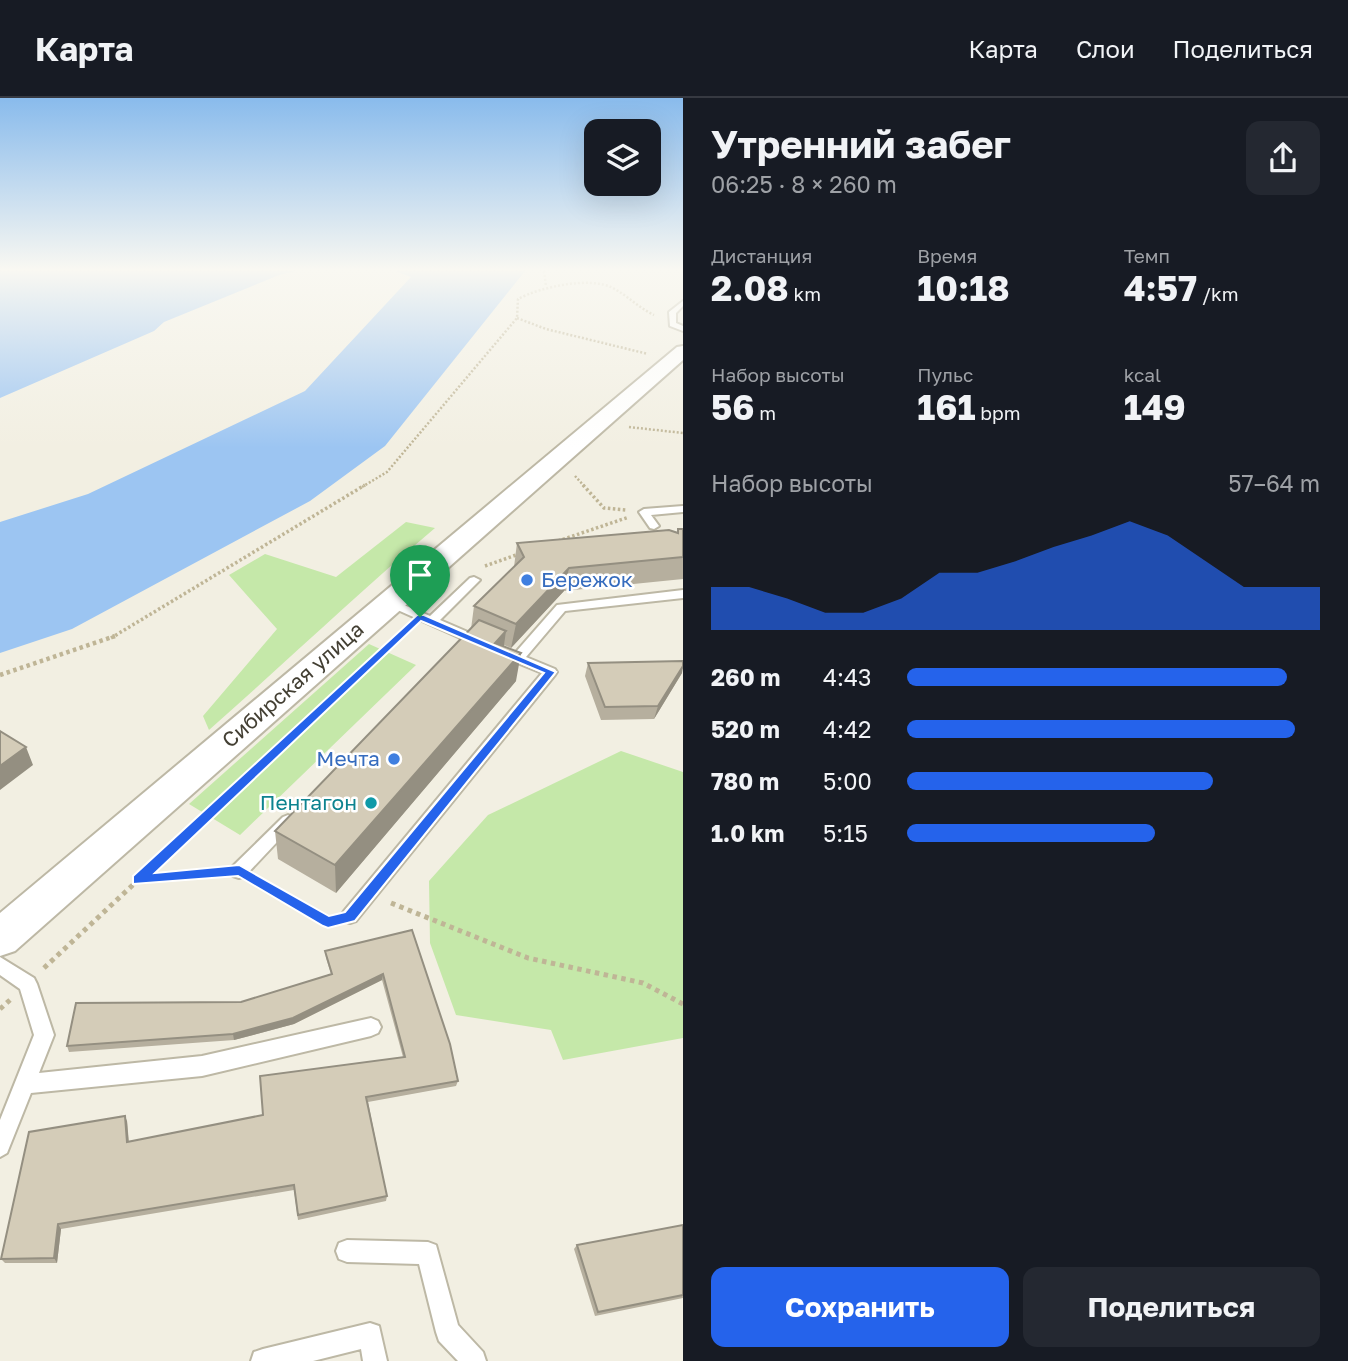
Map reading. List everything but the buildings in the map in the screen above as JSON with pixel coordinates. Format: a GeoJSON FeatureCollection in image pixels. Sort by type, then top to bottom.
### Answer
{"type":"FeatureCollection","features":[{"type":"Feature","properties":{"kind":"street","name":"Сибирская улица"},"geometry":{"type":"LineString","coordinates":[[0,938],[678,349]]}},
{"type":"Feature","properties":{"kind":"lane"},"geometry":{"type":"LineString","coordinates":[[675,330],[678,349]]}},
{"type":"Feature","properties":{"kind":"lane"},"geometry":{"type":"LineString","coordinates":[[678,349],[683,330]]}},
{"type":"Feature","properties":{"kind":"lane"},"geometry":{"type":"LineString","coordinates":[[643,512],[683,509]]}},
{"type":"Feature","properties":{"kind":"lane"},"geometry":{"type":"LineString","coordinates":[[643,512],[654,526]]}},
{"type":"Feature","properties":{"kind":"lane"},"geometry":{"type":"LineString","coordinates":[[426,619],[473,575]]}},
{"type":"Feature","properties":{"kind":"lane"},"geometry":{"type":"LineString","coordinates":[[518,658],[561,608],[683,594]]}},
{"type":"Feature","properties":{"kind":"lane"},"geometry":{"type":"LineString","coordinates":[[350,916],[550,672],[518,658],[462,641],[426,619],[388,603]]}},
{"type":"Feature","properties":{"kind":"lane"},"geometry":{"type":"LineString","coordinates":[[239,871],[303,805]]}},
{"type":"Feature","properties":{"kind":"lane"},"geometry":{"type":"LineString","coordinates":[[0,965],[28,984],[44,1035],[0,1146]]}},
{"type":"Feature","properties":{"kind":"lane"},"geometry":{"type":"LineString","coordinates":[[25,1084],[202,1066],[371,1027]]}},
{"type":"Feature","properties":{"kind":"lane"},"geometry":{"type":"LineString","coordinates":[[347,1251],[428,1253],[448,1332],[474,1361]]}},
{"type":"Feature","properties":{"kind":"lane"},"geometry":{"type":"LineString","coordinates":[[263,1361],[370,1335],[375,1361]]}},
{"type":"Feature","properties":{"kind":"path"},"geometry":{"type":"LineString","coordinates":[[0,675],[115,636],[387,472],[507,330]]}},
{"type":"Feature","properties":{"kind":"path"},"geometry":{"type":"LineString","coordinates":[[552,330],[678,349]]}},
{"type":"Feature","properties":{"kind":"path"},"geometry":{"type":"LineString","coordinates":[[659,330],[678,349]]}},
{"type":"Feature","properties":{"kind":"path"},"geometry":{"type":"LineString","coordinates":[[619,435],[637,419]]}},
{"type":"Feature","properties":{"kind":"path"},"geometry":{"type":"LineString","coordinates":[[628,427],[683,433]]}},
{"type":"Feature","properties":{"kind":"path"},"geometry":{"type":"LineString","coordinates":[[565,485],[584,467]]}},
{"type":"Feature","properties":{"kind":"path"},"geometry":{"type":"LineString","coordinates":[[575,476],[604,508],[643,512]]}},
{"type":"Feature","properties":{"kind":"path"},"geometry":{"type":"LineString","coordinates":[[551,543],[643,512]]}},
{"type":"Feature","properties":{"kind":"path"},"geometry":{"type":"LineString","coordinates":[[473,575],[525,552]]}},
{"type":"Feature","properties":{"kind":"path"},"geometry":{"type":"LineString","coordinates":[[0,1009],[426,619]]}},
{"type":"Feature","properties":{"kind":"path"},"geometry":{"type":"LineString","coordinates":[[138,880],[239,871],[328,922],[388,902],[528,958],[643,984],[683,1004]]}},
{"type":"Feature","properties":{"kind":"green space"},"geometry":{"type":"Polygon","coordinates":[[[406,522],[435,528],[209,730],[203,716],[277,629],[229,575],[265,554],[336,577],[406,522]]]}},
{"type":"Feature","properties":{"kind":"green space"},"geometry":{"type":"Polygon","coordinates":[[[369,644],[416,665],[240,835],[189,804],[369,644]]]}},
{"type":"Feature","properties":{"kind":"green space"},"geometry":{"type":"Polygon","coordinates":[[[621,751],[683,772],[683,1038],[563,1060],[551,1030],[456,1015],[430,943],[429,881],[488,815],[621,751]]]}},
{"type":"Feature","properties":{"kind":"water"},"geometry":{"type":"Polygon","coordinates":[[[0,330],[155,330],[154,331],[0,398],[0,330]]]}},
{"type":"Feature","properties":{"kind":"water"},"geometry":{"type":"Polygon","coordinates":[[[362,330],[478,330],[385,446],[310,501],[72,629],[0,653],[0,522],[88,494],[305,391],[362,330]]]}},
{"type":"Feature","properties":{"kind":"place","name":"Бережок"},"geometry":{"type":"Point","coordinates":[527,580]}},
{"type":"Feature","properties":{"kind":"place","name":"Мечта"},"geometry":{"type":"Point","coordinates":[394,759]}},
{"type":"Feature","properties":{"kind":"place","name":"Пентагон"},"geometry":{"type":"Point","coordinates":[371,803]}},
{"type":"Feature","properties":{"kind":"route"},"geometry":{"type":"LineString","coordinates":[[420,617],[550,672],[350,916],[328,922],[239,871],[138,880],[420,617]]}}]}
